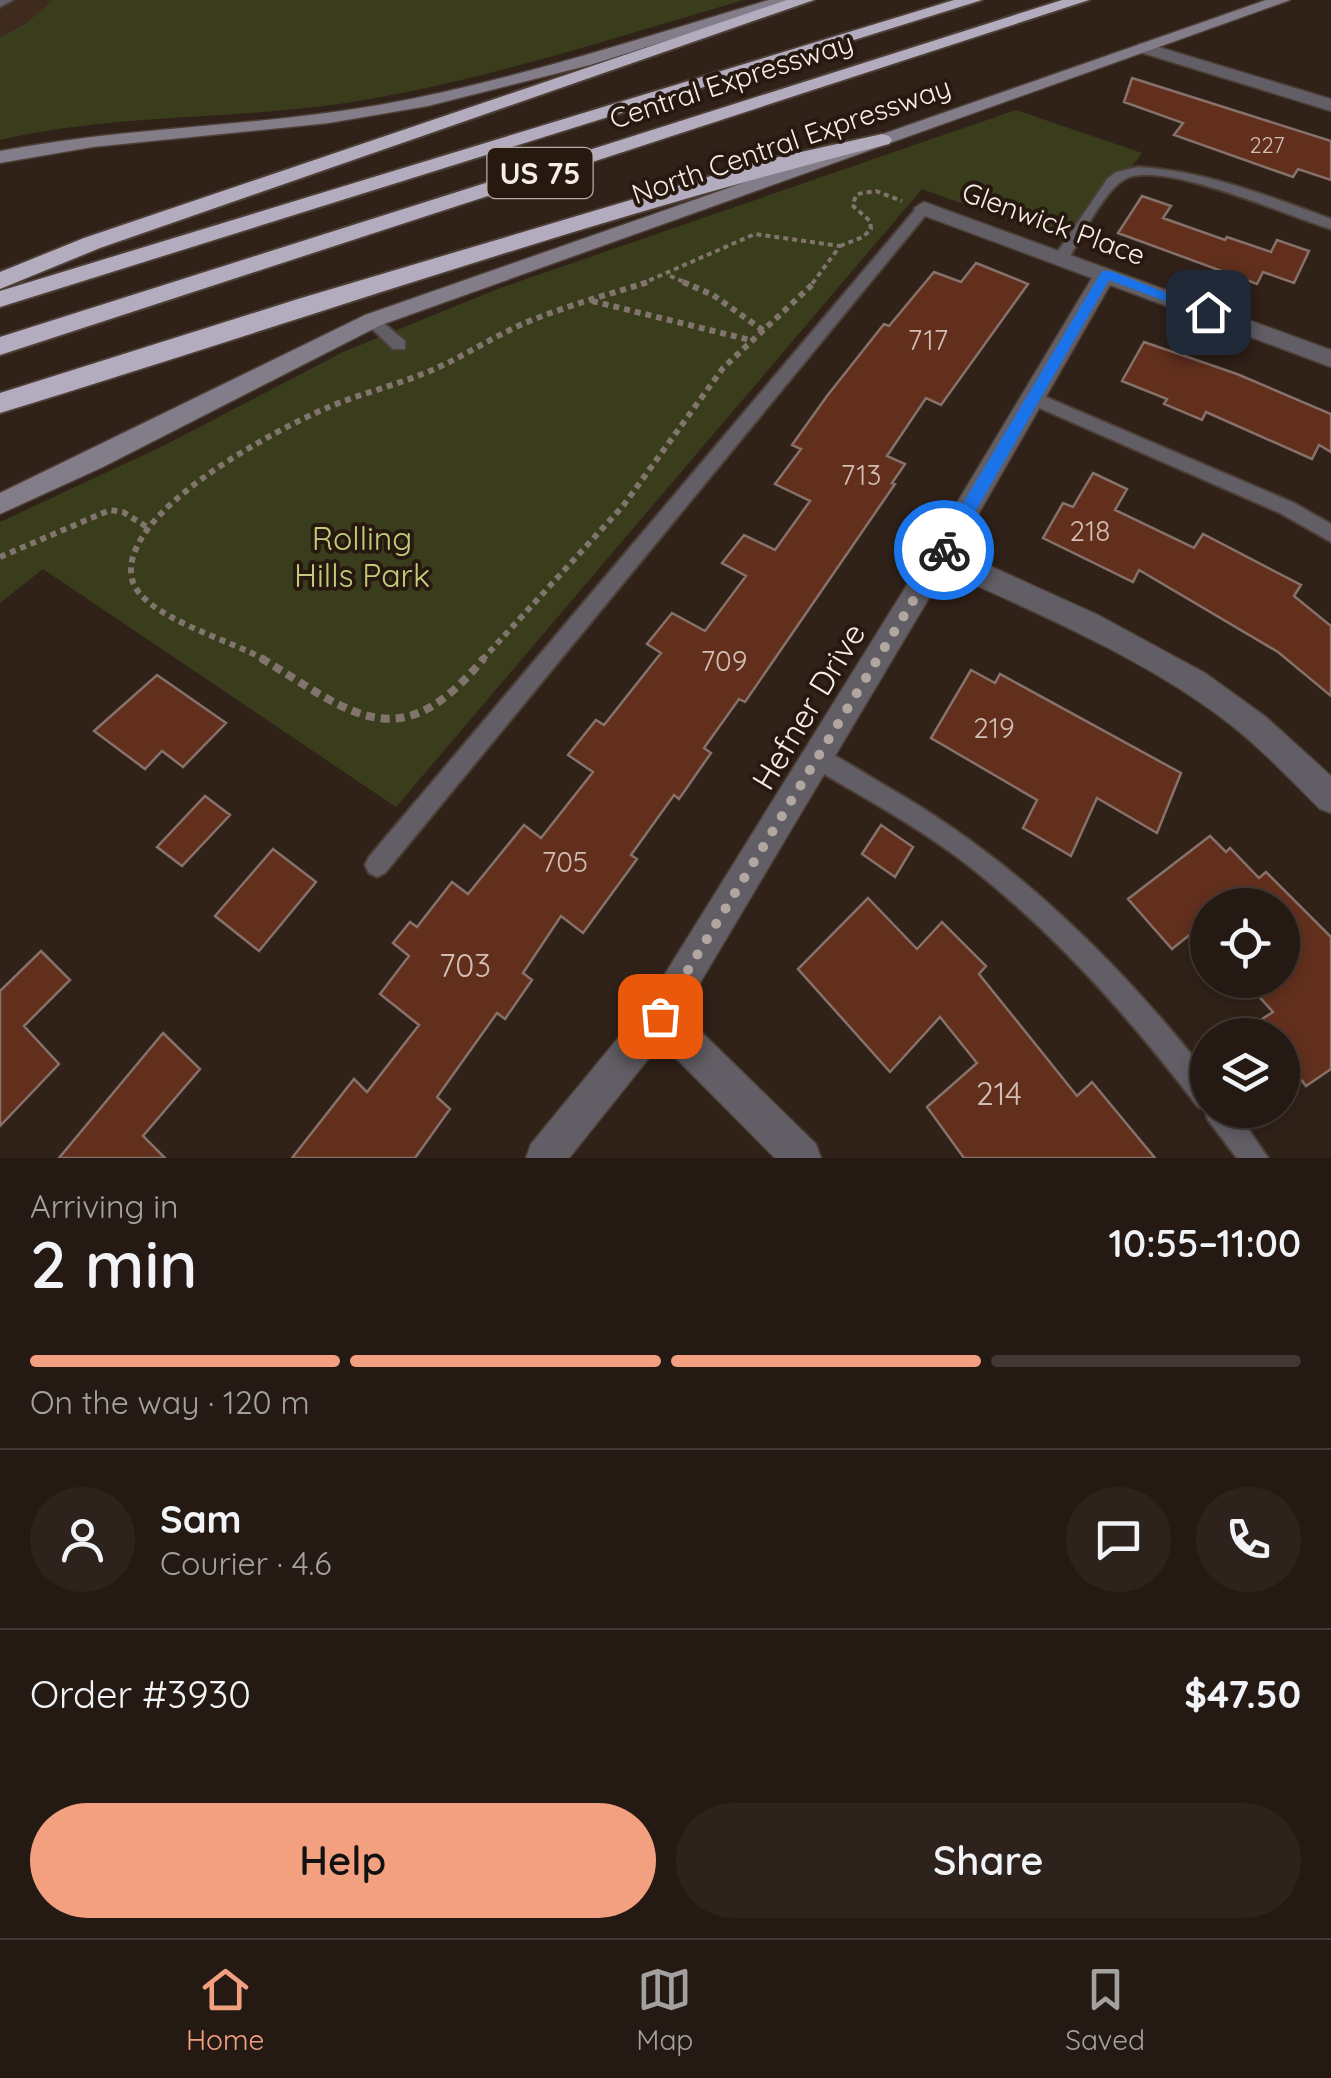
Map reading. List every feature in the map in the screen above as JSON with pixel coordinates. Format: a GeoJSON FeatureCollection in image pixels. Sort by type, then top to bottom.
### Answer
{"type":"FeatureCollection","features":[{"type":"Feature","properties":{"kind":"highway"},"geometry":{"type":"LineString","coordinates":[[0,281],[92,243],[805,0]]}},
{"type":"Feature","properties":{"kind":"highway","name":"Central Expressway"},"geometry":{"type":"LineString","coordinates":[[0,299],[973,0]]}},
{"type":"Feature","properties":{"kind":"highway","name":"Central Expressway"},"geometry":{"type":"LineString","coordinates":[[0,346],[1080,0]]}},
{"type":"Feature","properties":{"kind":"highway"},"geometry":{"type":"LineString","coordinates":[[0,403],[754,171],[882,140]]}},
{"type":"Feature","properties":{"kind":"main road"},"geometry":{"type":"LineString","coordinates":[[0,157],[86,140],[311,121],[427,101],[787,0]]}},
{"type":"Feature","properties":{"kind":"main road","name":"North Central Expressway"},"geometry":{"type":"LineString","coordinates":[[0,504],[77,470],[275,365],[372,320],[1282,0]]}},
{"type":"Feature","properties":{"kind":"street"},"geometry":{"type":"LineString","coordinates":[[1145,48],[1331,105]]}},
{"type":"Feature","properties":{"kind":"street","name":"Glenwick Place"},"geometry":{"type":"LineString","coordinates":[[924,208],[1331,358]]}},
{"type":"Feature","properties":{"kind":"street","name":"Hefner Drive"},"geometry":{"type":"LineString","coordinates":[[545,1158],[567,1126],[660,1016],[940,556],[1106,274]]}},
{"type":"Feature","properties":{"kind":"street"},"geometry":{"type":"LineString","coordinates":[[940,556],[1109,634],[1174,670],[1282,748],[1331,798]]}},
{"type":"Feature","properties":{"kind":"street"},"geometry":{"type":"LineString","coordinates":[[660,1016],[802,1158]]}},
{"type":"Feature","properties":{"kind":"lane"},"geometry":{"type":"LineString","coordinates":[[0,4],[7,0]]}},
{"type":"Feature","properties":{"kind":"lane"},"geometry":{"type":"LineString","coordinates":[[1062,257],[1115,180],[1136,170],[1181,175],[1331,224]]}},
{"type":"Feature","properties":{"kind":"lane"},"geometry":{"type":"LineString","coordinates":[[377,865],[924,208]]}},
{"type":"Feature","properties":{"kind":"lane"},"geometry":{"type":"LineString","coordinates":[[372,320],[399,345]]}},
{"type":"Feature","properties":{"kind":"lane"},"geometry":{"type":"LineString","coordinates":[[1034,398],[1288,508],[1331,534]]}},
{"type":"Feature","properties":{"kind":"lane"},"geometry":{"type":"LineString","coordinates":[[818,758],[958,843],[1022,892],[1105,972],[1190,1074]]}},
{"type":"Feature","properties":{"kind":"lane"},"geometry":{"type":"LineString","coordinates":[[1232,1128],[1254,1158]]}},
{"type":"Feature","properties":{"kind":"path"},"geometry":{"type":"LineString","coordinates":[[840,246],[801,300],[751,341],[700,395],[632,494],[580,558],[502,635],[449,696],[407,719],[377,722],[350,710],[234,642],[157,611],[144,601],[134,583],[132,562],[147,527],[184,494],[268,438],[324,408],[422,375],[522,324],[669,276],[731,239],[755,234],[840,246],[863,237],[872,229],[870,221],[852,205],[852,198],[862,190],[924,208]]}},
{"type":"Feature","properties":{"kind":"path"},"geometry":{"type":"LineString","coordinates":[[669,276],[713,295],[764,331]]}},
{"type":"Feature","properties":{"kind":"path"},"geometry":{"type":"LineString","coordinates":[[588,300],[751,341]]}},
{"type":"Feature","properties":{"kind":"path"},"geometry":{"type":"LineString","coordinates":[[0,557],[41,543],[103,510],[117,509],[147,527]]}},
{"type":"Feature","properties":{"kind":"shaded area"},"geometry":{"type":"Polygon","coordinates":[[[0,0],[53,0],[25,24],[0,37],[0,0]]]}},
{"type":"Feature","properties":{"kind":"green space"},"geometry":{"type":"Polygon","coordinates":[[[53,0],[744,0],[543,59],[391,95],[297,109],[127,121],[0,140],[0,37],[25,24],[53,0]]]}},
{"type":"Feature","properties":{"kind":"green space","name":"Rolling Hills Park"},"geometry":{"type":"Polygon","coordinates":[[[1016,110],[1142,153],[1074,244],[922,189],[396,807],[43,569],[0,603],[0,522],[165,445],[343,352],[500,288],[1016,110]]]}},
{"type":"Feature","properties":{"kind":"building"},"geometry":{"type":"Polygon","coordinates":[[[1132,78],[1331,141],[1331,180],[1298,169],[1293,177],[1174,135],[1183,123],[1124,102],[1132,78]]]}},
{"type":"Feature","properties":{"kind":"building"},"geometry":{"type":"Polygon","coordinates":[[[1142,196],[1171,206],[1163,218],[1225,240],[1227,237],[1271,252],[1277,240],[1309,251],[1294,283],[1263,272],[1257,284],[1118,233],[1142,196]]]}},
{"type":"Feature","properties":{"kind":"building"},"geometry":{"type":"Polygon","coordinates":[[[976,263],[1028,284],[941,405],[926,398],[887,456],[905,464],[892,483],[895,484],[745,702],[739,699],[704,748],[711,753],[679,799],[674,795],[631,855],[637,859],[583,933],[561,916],[523,973],[532,980],[505,1019],[497,1013],[437,1097],[450,1109],[415,1158],[292,1158],[354,1079],[367,1092],[419,1025],[380,994],[409,956],[393,943],[410,922],[417,927],[452,882],[468,894],[524,825],[541,838],[593,772],[568,755],[596,720],[604,725],[661,653],[647,644],[672,613],[705,631],[746,576],[722,563],[744,535],[775,550],[810,501],[775,484],[801,449],[792,445],[827,396],[884,324],[889,326],[934,272],[961,282],[976,263]]]}},
{"type":"Feature","properties":{"kind":"building"},"geometry":{"type":"Polygon","coordinates":[[[1144,342],[1237,374],[1331,414],[1331,452],[1319,445],[1312,459],[1206,412],[1202,420],[1164,404],[1167,399],[1122,381],[1144,342]]]}},
{"type":"Feature","properties":{"kind":"building"},"geometry":{"type":"Polygon","coordinates":[[[1093,473],[1127,489],[1115,510],[1194,548],[1203,534],[1301,585],[1294,596],[1331,626],[1331,696],[1278,652],[1139,570],[1133,582],[1043,538],[1063,503],[1073,507],[1093,473]]]}},
{"type":"Feature","properties":{"kind":"building"},"geometry":{"type":"Polygon","coordinates":[[[971,670],[995,683],[1000,674],[1181,773],[1157,833],[1097,798],[1071,856],[1023,828],[1037,800],[931,738],[971,670]]]}},
{"type":"Feature","properties":{"kind":"building"},"geometry":{"type":"Polygon","coordinates":[[[157,675],[226,723],[183,767],[162,751],[145,769],[94,731],[157,675]]]}},
{"type":"Feature","properties":{"kind":"building"},"geometry":{"type":"Polygon","coordinates":[[[205,796],[230,815],[182,866],[157,847],[205,796]]]}},
{"type":"Feature","properties":{"kind":"building"},"geometry":{"type":"Polygon","coordinates":[[[881,825],[913,847],[895,877],[862,854],[881,825]]]}},
{"type":"Feature","properties":{"kind":"building"},"geometry":{"type":"Polygon","coordinates":[[[1210,836],[1226,852],[1230,848],[1259,878],[1266,872],[1282,888],[1190,888],[1190,934],[1172,949],[1128,899],[1210,836]]]}},
{"type":"Feature","properties":{"kind":"building"},"geometry":{"type":"Polygon","coordinates":[[[273,849],[316,882],[259,951],[215,916],[273,849]]]}},
{"type":"Feature","properties":{"kind":"building"},"geometry":{"type":"Polygon","coordinates":[[[868,898],[917,949],[942,922],[986,966],[979,974],[1077,1096],[1092,1082],[1155,1158],[964,1158],[927,1107],[977,1063],[940,1017],[890,1072],[798,969],[868,898]]]}},
{"type":"Feature","properties":{"kind":"building"},"geometry":{"type":"Polygon","coordinates":[[[1300,906],[1331,937],[1331,1069],[1306,1086],[1300,1078],[1300,1018],[1264,1018],[1273,1012],[1260,998],[1300,998],[1300,906]]]}},
{"type":"Feature","properties":{"kind":"building"},"geometry":{"type":"Polygon","coordinates":[[[41,951],[70,980],[24,1026],[59,1064],[0,1126],[0,991],[41,951]]]}},
{"type":"Feature","properties":{"kind":"building"},"geometry":{"type":"Polygon","coordinates":[[[163,1033],[200,1069],[143,1136],[165,1158],[59,1158],[163,1033]]]}},
{"type":"Feature","properties":{"kind":"way so far"},"geometry":{"type":"LineString","coordinates":[[660,1016],[944,550]]}},
{"type":"Feature","properties":{"kind":"route"},"geometry":{"type":"LineString","coordinates":[[944,550],[1106,274],[1208,312]]}}]}
